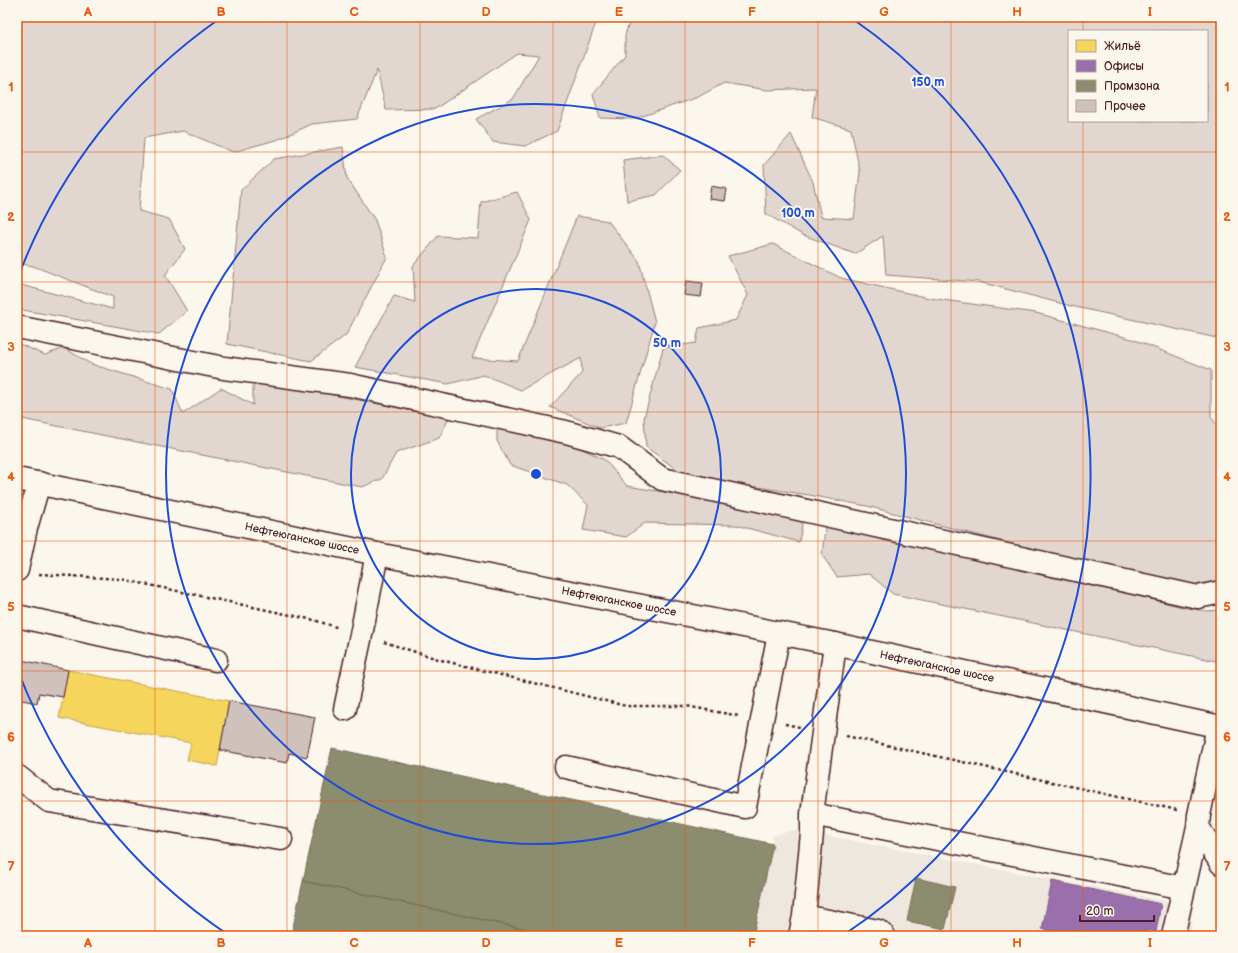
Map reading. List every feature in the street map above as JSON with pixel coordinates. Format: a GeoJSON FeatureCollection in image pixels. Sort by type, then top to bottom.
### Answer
{"type":"FeatureCollection","features":[{"type":"Feature","properties":{"kind":"main road"},"geometry":{"type":"LineString","coordinates":[[17,327],[224,368],[350,385],[559,430],[619,448],[662,479],[1170,592],[1198,597],[1221,592]]}},
{"type":"Feature","properties":{"kind":"main road","name":"Нефтеюганское шоссе"},"geometry":{"type":"LineString","coordinates":[[17,479],[377,554],[835,644],[1220,727]]}},
{"type":"Feature","properties":{"kind":"main road"},"geometry":{"type":"LineString","coordinates":[[25,572],[26,528],[39,483]]}},
{"type":"Feature","properties":{"kind":"main road"},"geometry":{"type":"LineString","coordinates":[[345,710],[377,554]]}},
{"type":"Feature","properties":{"kind":"main road"},"geometry":{"type":"LineString","coordinates":[[17,616],[216,660]]}},
{"type":"Feature","properties":{"kind":"main road"},"geometry":{"type":"LineString","coordinates":[[566,768],[745,807],[779,633]]}},
{"type":"Feature","properties":{"kind":"main road"},"geometry":{"type":"LineString","coordinates":[[835,644],[812,814],[812,833],[802,926],[878,931],[884,936]]}},
{"type":"Feature","properties":{"kind":"main road"},"geometry":{"type":"LineString","coordinates":[[1173,936],[1220,727]]}},
{"type":"Feature","properties":{"kind":"main road"},"geometry":{"type":"LineString","coordinates":[[17,776],[49,802],[281,839]]}},
{"type":"Feature","properties":{"kind":"main road"},"geometry":{"type":"LineString","coordinates":[[812,814],[1184,888]]}},
{"type":"Feature","properties":{"kind":"main road"},"geometry":{"type":"LineString","coordinates":[[1199,821],[1221,863]]}},
{"type":"Feature","properties":{"kind":"path"},"geometry":{"type":"LineString","coordinates":[[25,572],[120,579],[314,620],[441,660],[626,706],[686,706],[824,731],[1199,821]]}},
{"type":"Feature","properties":{"kind":"shaded area"},"geometry":{"type":"Polygon","coordinates":[[[17,17],[598,17],[557,131],[525,146],[493,142],[476,119],[513,99],[539,55],[517,53],[435,109],[386,110],[377,70],[357,119],[312,124],[279,139],[233,152],[183,131],[144,138],[139,211],[169,219],[185,249],[165,275],[187,311],[159,334],[17,309],[17,284],[113,309],[113,297],[33,266],[17,263],[17,17]]]}},
{"type":"Feature","properties":{"kind":"shaded area"},"geometry":{"type":"Polygon","coordinates":[[[631,17],[1221,17],[1221,339],[1071,306],[979,282],[886,275],[883,236],[855,254],[803,235],[766,214],[764,165],[791,134],[813,182],[821,217],[854,219],[860,172],[851,129],[812,117],[816,88],[767,90],[724,83],[698,97],[634,119],[600,118],[593,94],[625,55],[625,35],[631,17]]]}},
{"type":"Feature","properties":{"kind":"shaded area"},"geometry":{"type":"Polygon","coordinates":[[[343,147],[347,178],[375,220],[387,257],[346,335],[311,361],[227,344],[241,190],[274,159],[343,147]]]}},
{"type":"Feature","properties":{"kind":"shaded area"},"geometry":{"type":"Polygon","coordinates":[[[663,155],[680,170],[656,195],[627,201],[623,160],[663,155]]]}},
{"type":"Feature","properties":{"kind":"shaded area"},"geometry":{"type":"Polygon","coordinates":[[[517,192],[531,220],[472,358],[518,361],[577,216],[608,221],[639,261],[655,322],[626,423],[600,428],[550,407],[582,373],[581,358],[521,390],[484,375],[448,384],[355,367],[394,296],[415,302],[413,266],[438,236],[478,238],[481,202],[517,192]]]}},
{"type":"Feature","properties":{"kind":"shaded area"},"geometry":{"type":"Polygon","coordinates":[[[773,244],[841,278],[929,298],[1036,313],[1132,339],[1211,370],[1211,417],[1221,430],[1221,580],[1191,586],[1115,571],[867,506],[758,487],[694,482],[646,447],[644,418],[663,348],[696,343],[699,328],[736,320],[748,295],[728,256],[773,244]]]}},
{"type":"Feature","properties":{"kind":"shaded area"},"geometry":{"type":"Polygon","coordinates":[[[17,343],[45,355],[64,348],[91,364],[172,389],[183,414],[221,388],[253,405],[253,379],[449,418],[439,438],[396,453],[382,479],[362,487],[17,418],[17,343]]]}},
{"type":"Feature","properties":{"kind":"shaded area"},"geometry":{"type":"Polygon","coordinates":[[[497,425],[549,433],[605,460],[627,486],[737,504],[803,518],[799,542],[736,525],[645,523],[626,537],[583,530],[588,505],[567,485],[510,465],[497,441],[497,425]]]}},
{"type":"Feature","properties":{"kind":"shaded area"},"geometry":{"type":"Polygon","coordinates":[[[826,519],[906,537],[1182,607],[1206,611],[1221,610],[1221,662],[893,594],[869,574],[837,577],[822,555],[826,519]]]}},
{"type":"Feature","properties":{"kind":"shaded area"},"geometry":{"type":"Polygon","coordinates":[[[792,830],[1192,906],[1191,936],[753,936],[773,844],[772,836],[792,830]]]}},
{"type":"Feature","properties":{"kind":"building: Жильё"},"geometry":{"type":"Polygon","coordinates":[[[68,670],[229,701],[217,766],[187,760],[191,743],[59,718],[68,670]]]}},
{"type":"Feature","properties":{"kind":"building: Офисы"},"geometry":{"type":"Polygon","coordinates":[[[1052,881],[1161,904],[1156,932],[1147,930],[1146,936],[1075,936],[1042,929],[1052,881]]]}},
{"type":"Feature","properties":{"kind":"building: Промзона"},"geometry":{"type":"Polygon","coordinates":[[[332,748],[773,844],[753,936],[557,936],[303,881],[332,748]]]}},
{"type":"Feature","properties":{"kind":"building: Промзона"},"geometry":{"type":"Polygon","coordinates":[[[916,878],[955,887],[945,929],[907,921],[916,878]]]}},
{"type":"Feature","properties":{"kind":"building: Промзона"},"geometry":{"type":"Polygon","coordinates":[[[303,881],[557,936],[291,936],[303,881]]]}},
{"type":"Feature","properties":{"kind":"building: Прочее"},"geometry":{"type":"Polygon","coordinates":[[[711,186],[727,189],[725,201],[709,199],[711,186]]]}},
{"type":"Feature","properties":{"kind":"building: Прочее"},"geometry":{"type":"Polygon","coordinates":[[[686,281],[703,283],[701,297],[684,295],[686,281]]]}},
{"type":"Feature","properties":{"kind":"building: Прочее"},"geometry":{"type":"Polygon","coordinates":[[[21,660],[68,670],[63,697],[39,693],[37,703],[17,699],[17,676],[21,660]]]}},
{"type":"Feature","properties":{"kind":"building: Прочее"},"geometry":{"type":"Polygon","coordinates":[[[229,701],[315,717],[307,757],[289,753],[287,763],[220,750],[229,701]]]}}]}
